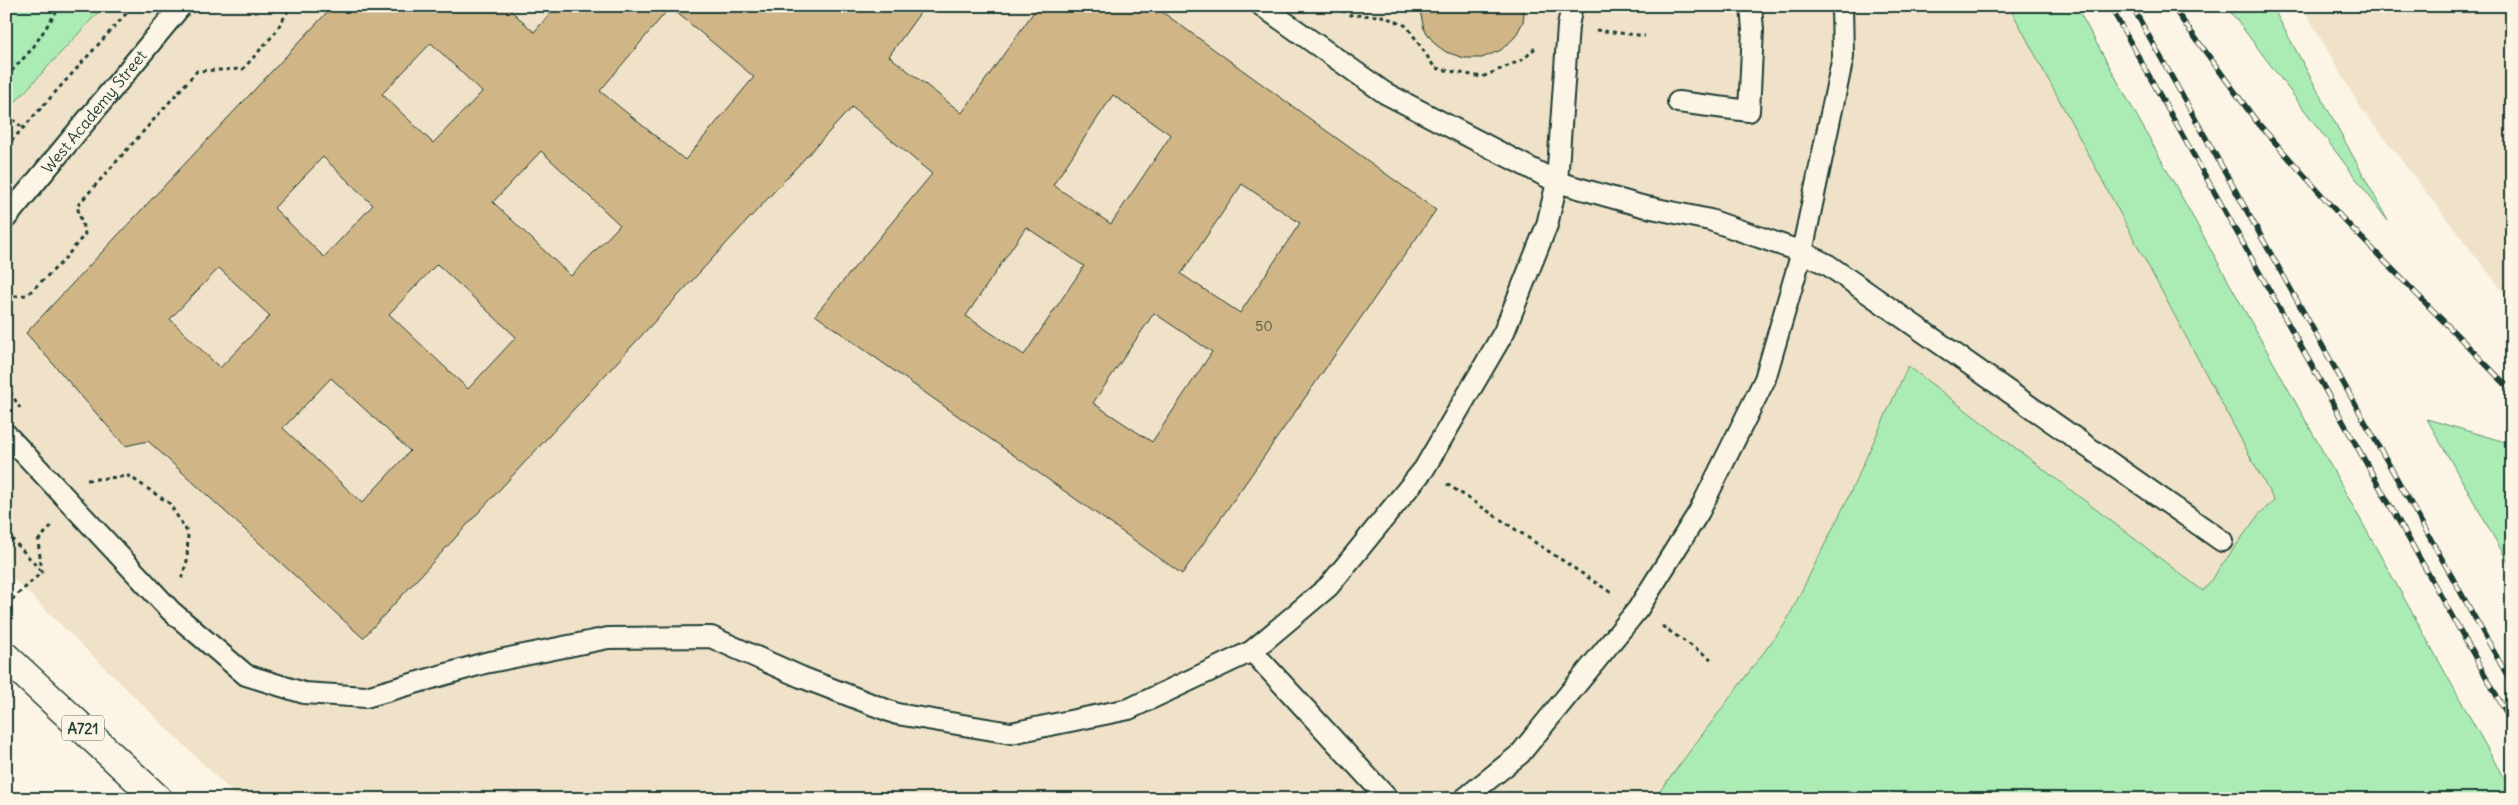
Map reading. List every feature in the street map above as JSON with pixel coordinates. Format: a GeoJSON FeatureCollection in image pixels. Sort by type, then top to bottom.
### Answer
{"type":"FeatureCollection","features":[{"type":"Feature","properties":{"kind":"main road","name":"A721"},"geometry":{"type":"LineString","coordinates":[[6,657],[158,799]]}},
{"type":"Feature","properties":{"kind":"lane","name":"West Academy Street"},"geometry":{"type":"LineString","coordinates":[[6,218],[181,6]]}},
{"type":"Feature","properties":{"kind":"lane"},"geometry":{"type":"LineString","coordinates":[[1262,6],[1386,93],[1558,182],[1642,206],[1710,220],[1802,252],[1828,265],[2222,540]]}},
{"type":"Feature","properties":{"kind":"lane"},"geometry":{"type":"LineString","coordinates":[[6,434],[171,611],[246,675],[304,692],[366,697],[485,663],[608,638],[711,637],[801,677],[898,714],[1012,733],[1129,709],[1252,651],[1330,586],[1424,469],[1504,332],[1547,225],[1558,182],[1568,26],[1572,6]]}},
{"type":"Feature","properties":{"kind":"lane"},"geometry":{"type":"LineString","coordinates":[[1678,102],[1748,111],[1753,30],[1751,6]]}},
{"type":"Feature","properties":{"kind":"lane"},"geometry":{"type":"LineString","coordinates":[[1464,799],[1520,754],[1638,609],[1699,512],[1765,380],[1802,252],[1843,57],[1842,6]]}},
{"type":"Feature","properties":{"kind":"lane"},"geometry":{"type":"LineString","coordinates":[[1252,651],[1388,799]]}},
{"type":"Feature","properties":{"kind":"path"},"geometry":{"type":"LineString","coordinates":[[6,77],[32,49],[60,6]]}},
{"type":"Feature","properties":{"kind":"path"},"geometry":{"type":"LineString","coordinates":[[6,147],[132,6]]}},
{"type":"Feature","properties":{"kind":"path"},"geometry":{"type":"LineString","coordinates":[[6,297],[28,295],[62,262],[85,234],[77,206],[197,71],[243,69],[275,33],[291,6]]}},
{"type":"Feature","properties":{"kind":"path"},"geometry":{"type":"LineString","coordinates":[[1335,6],[1350,15],[1382,16],[1407,26],[1436,68],[1482,77],[1524,59],[1550,32],[1568,26],[1645,36]]}},
{"type":"Feature","properties":{"kind":"path"},"geometry":{"type":"LineString","coordinates":[[6,114],[23,128]]}},
{"type":"Feature","properties":{"kind":"path"},"geometry":{"type":"LineString","coordinates":[[6,385],[20,409]]}},
{"type":"Feature","properties":{"kind":"path"},"geometry":{"type":"LineString","coordinates":[[1424,469],[1712,659]]}},
{"type":"Feature","properties":{"kind":"path"},"geometry":{"type":"LineString","coordinates":[[42,572],[38,541],[70,503],[85,480],[129,476],[169,503],[188,533],[187,560],[171,611]]}},
{"type":"Feature","properties":{"kind":"path"},"geometry":{"type":"LineString","coordinates":[[6,532],[42,572]]}},
{"type":"Feature","properties":{"kind":"path"},"geometry":{"type":"LineString","coordinates":[[6,605],[42,572]]}},
{"type":"Feature","properties":{"kind":"shaded area"},"geometry":{"type":"Polygon","coordinates":[[[104,6],[2009,6],[2274,501],[2259,514],[2203,591],[1908,366],[1846,502],[1785,624],[1654,799],[239,799],[6,571],[6,112],[104,6]]]}},
{"type":"Feature","properties":{"kind":"shaded area"},"geometry":{"type":"Polygon","coordinates":[[[2302,6],[2512,6],[2512,303],[2360,107],[2302,6]]]}},
{"type":"Feature","properties":{"kind":"green space"},"geometry":{"type":"Polygon","coordinates":[[[6,6],[104,6],[6,112],[6,6]]]}},
{"type":"Feature","properties":{"kind":"green space"},"geometry":{"type":"Polygon","coordinates":[[[2009,6],[2076,6],[2512,793],[2512,799],[1654,799],[1785,624],[1846,502],[1908,366],[2203,591],[2259,514],[2274,501],[2009,6]]]}},
{"type":"Feature","properties":{"kind":"green space"},"geometry":{"type":"Polygon","coordinates":[[[2226,6],[2272,6],[2388,221],[2226,6]]]}},
{"type":"Feature","properties":{"kind":"green space"},"geometry":{"type":"Polygon","coordinates":[[[2427,419],[2512,444],[2512,569],[2427,419]]]}},
{"type":"Feature","properties":{"kind":"building"},"geometry":{"type":"Polygon","coordinates":[[[333,6],[506,6],[534,32],[557,6],[810,6],[816,10],[819,6],[925,6],[889,56],[962,113],[1038,6],[1154,6],[1436,210],[1182,574],[815,315],[932,174],[852,107],[363,638],[148,441],[125,446],[26,333],[333,6]],[[670,7],[600,91],[685,160],[754,77],[670,7]],[[431,43],[382,94],[433,143],[482,92],[431,43]],[[1113,95],[1053,185],[1111,224],[1171,135],[1113,95]],[[541,151],[493,202],[571,276],[620,225],[541,151]],[[323,157],[274,208],[324,257],[373,205],[323,157]],[[1242,184],[1181,274],[1240,313],[1300,223],[1242,184]],[[1026,227],[966,316],[1024,355],[1084,266],[1026,227]],[[437,264],[389,314],[468,389],[516,337],[437,264]],[[219,268],[170,319],[220,368],[270,316],[219,268]],[[1154,313],[1093,403],[1152,442],[1212,352],[1154,313]],[[331,378],[283,428],[362,503],[410,451],[331,378]]]}},
{"type":"Feature","properties":{"kind":"building"},"geometry":{"type":"Polygon","coordinates":[[[1419,6],[1525,6],[1523,22],[1515,37],[1501,50],[1482,58],[1464,58],[1446,52],[1435,44],[1424,29],[1419,6]]]}},
{"type":"Feature","properties":{"kind":"railway"},"geometry":{"type":"LineString","coordinates":[[2110,6],[2512,723]]}},
{"type":"Feature","properties":{"kind":"railway"},"geometry":{"type":"LineString","coordinates":[[2132,6],[2512,684]]}},
{"type":"Feature","properties":{"kind":"railway"},"geometry":{"type":"LineString","coordinates":[[2172,6],[2257,122],[2343,219],[2512,391]]}}]}
